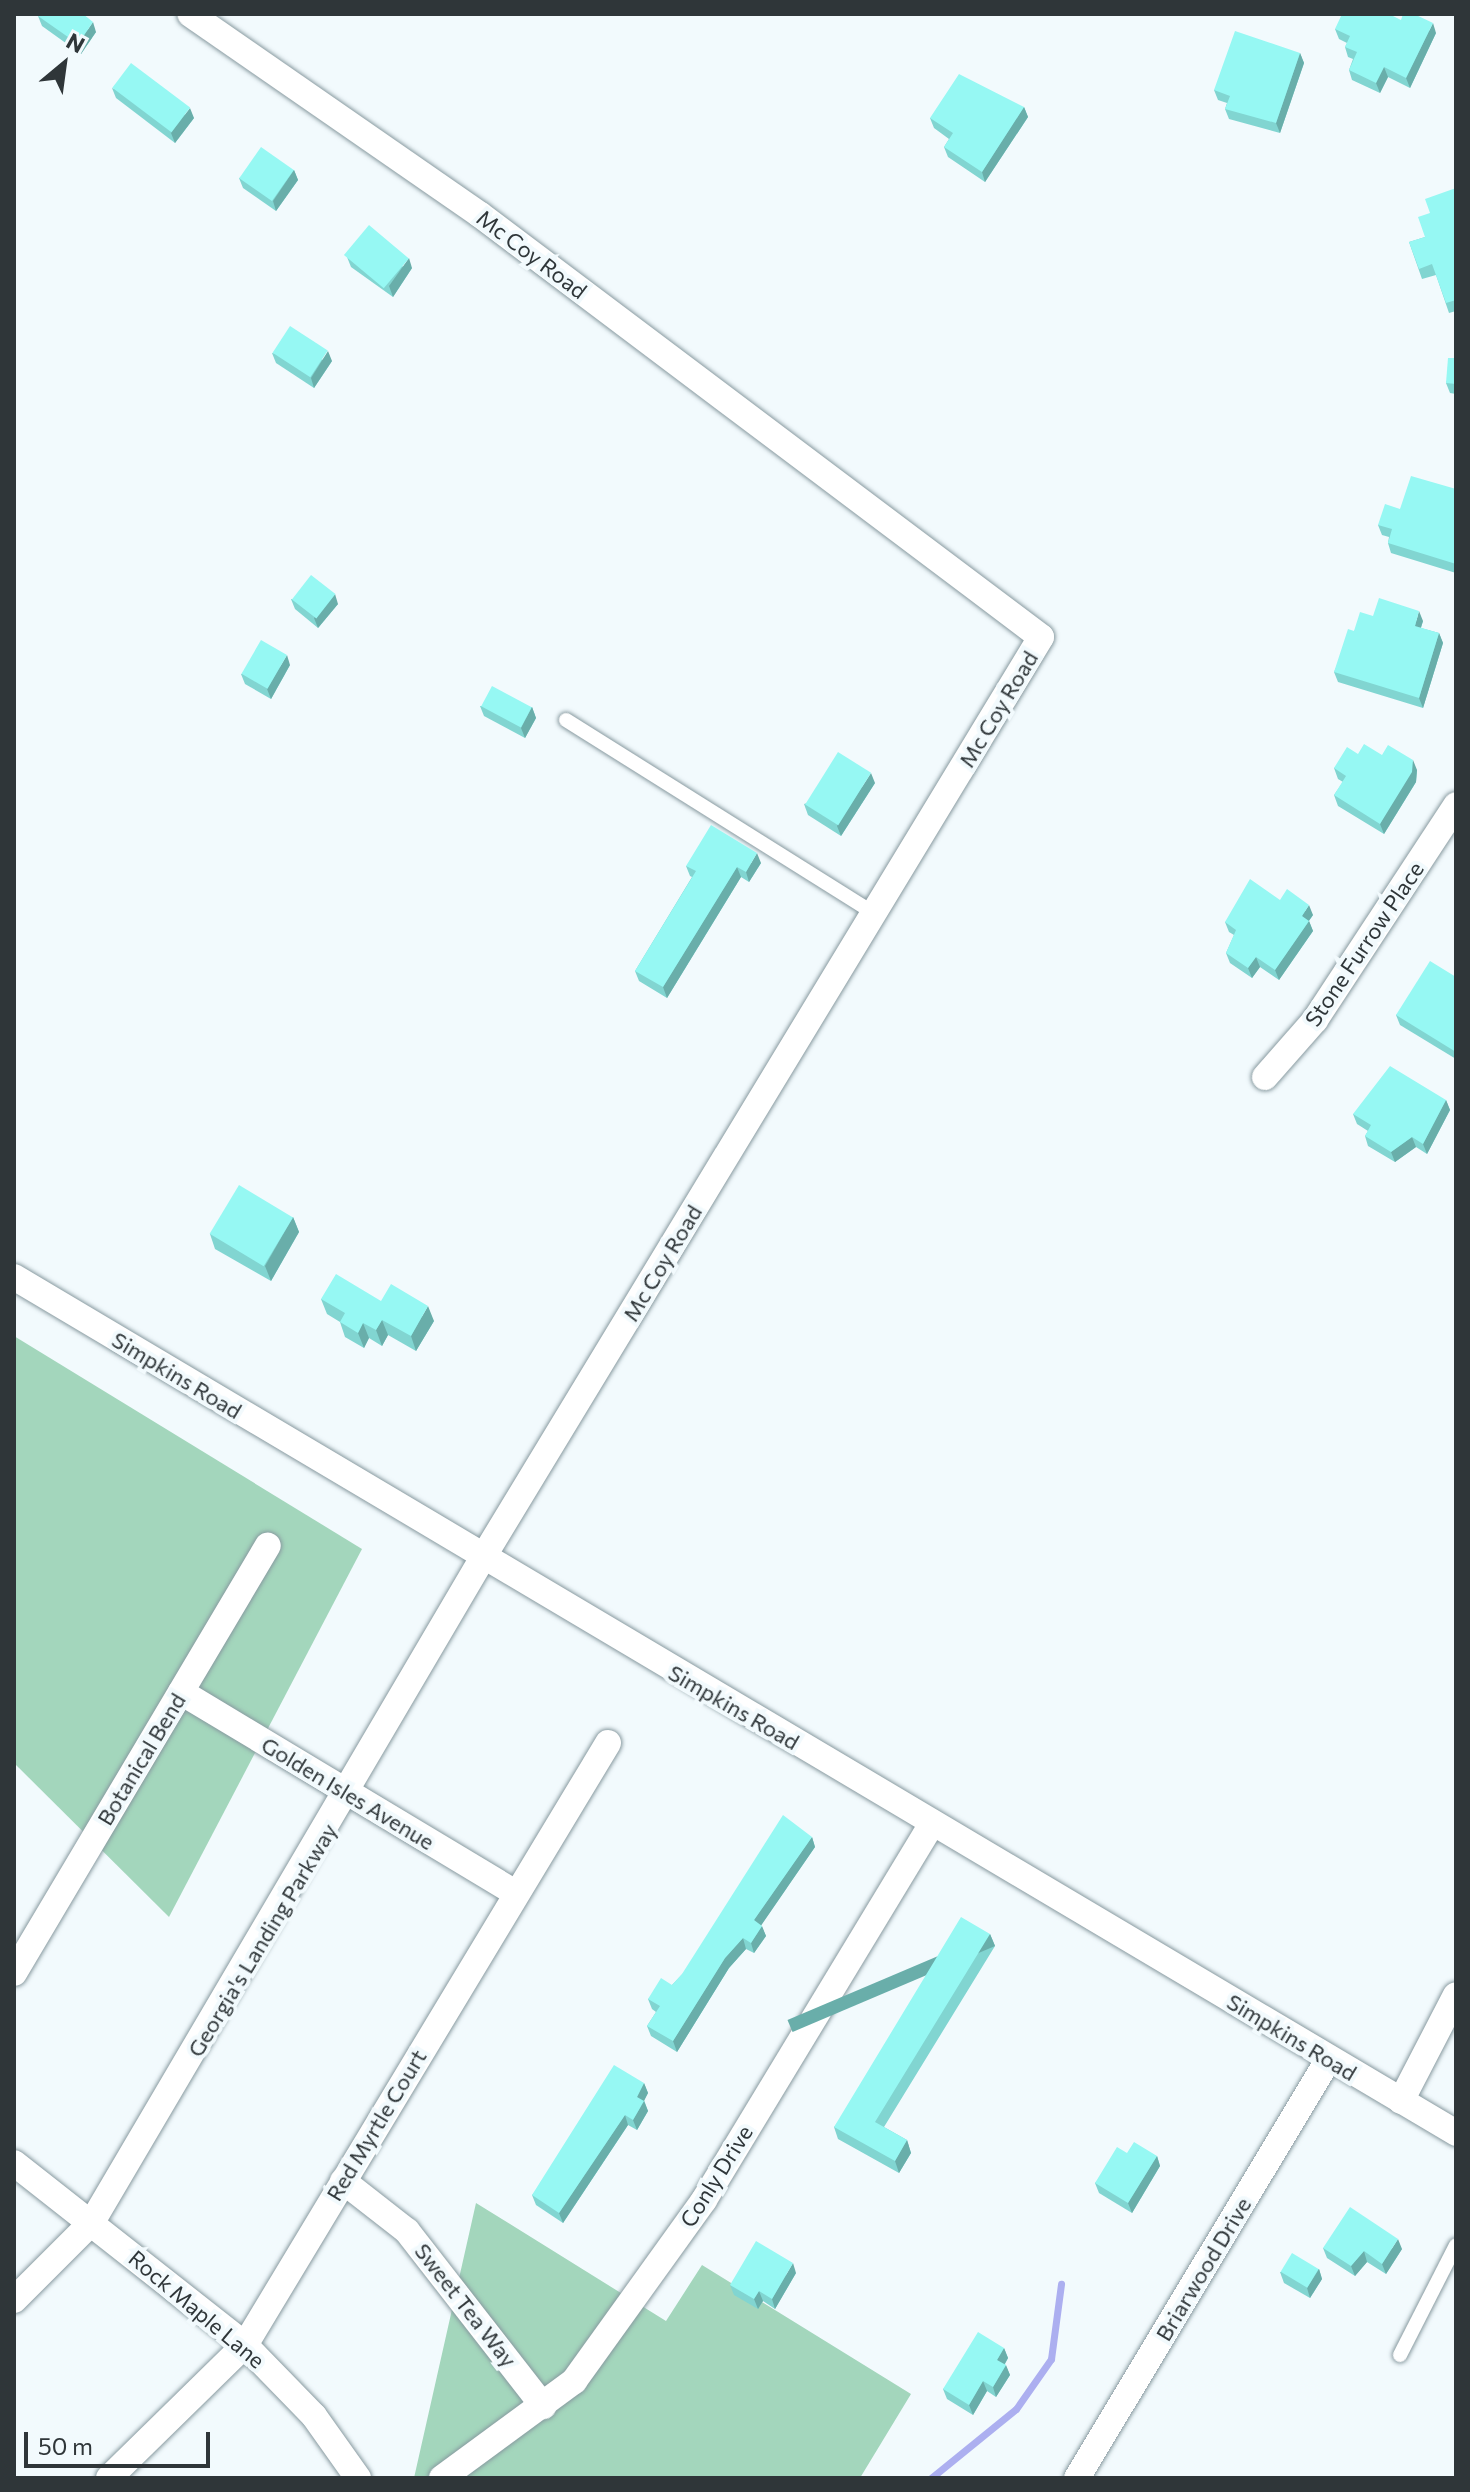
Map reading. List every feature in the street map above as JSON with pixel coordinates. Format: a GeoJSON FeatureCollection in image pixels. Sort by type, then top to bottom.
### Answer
{"type":"FeatureCollection","features":[{"type":"Feature","properties":{"kind":"street","name":"Mc Coy Road"},"geometry":{"type":"LineString","coordinates":[[190,14],[479,214],[1041,637],[482,1559]]}},
{"type":"Feature","properties":{"kind":"street","name":"Stone Furrow Place"},"geometry":{"type":"LineString","coordinates":[[1265,1077],[1315,1020],[1456,805]]}},
{"type":"Feature","properties":{"kind":"street","name":"Simpkins Road"},"geometry":{"type":"LineString","coordinates":[[14,1277],[482,1559],[1456,2133]]}},
{"type":"Feature","properties":{"kind":"street","name":"Botanical Bend"},"geometry":{"type":"LineString","coordinates":[[14,1973],[268,1546]]}},
{"type":"Feature","properties":{"kind":"street","name":"Georgia's Landing Parkway"},"geometry":{"type":"LineString","coordinates":[[14,2300],[92,2222],[350,1794],[482,1559]]}},
{"type":"Feature","properties":{"kind":"street","name":"Golden Isles Avenue"},"geometry":{"type":"LineString","coordinates":[[181,1692],[515,1893]]}},
{"type":"Feature","properties":{"kind":"street","name":"Red Myrtle Court"},"geometry":{"type":"LineString","coordinates":[[109,2478],[245,2345],[608,1743]]}},
{"type":"Feature","properties":{"kind":"street","name":"Conly Drive"},"geometry":{"type":"LineString","coordinates":[[442,2478],[574,2381],[704,2200],[932,1823]]}},
{"type":"Feature","properties":{"kind":"street"},"geometry":{"type":"LineString","coordinates":[[1401,2101],[1456,1995]]}},
{"type":"Feature","properties":{"kind":"street","name":"Briarwood Drive"},"geometry":{"type":"LineString","coordinates":[[1077,2478],[1329,2059]]}},
{"type":"Feature","properties":{"kind":"street","name":"Rock Maple Lane"},"geometry":{"type":"LineString","coordinates":[[14,2163],[245,2345],[314,2416],[358,2478]]}},
{"type":"Feature","properties":{"kind":"street","name":"Sweet Tea Way"},"geometry":{"type":"LineString","coordinates":[[343,2181],[407,2231],[543,2406]]}},
{"type":"Feature","properties":{"kind":"lane"},"geometry":{"type":"LineString","coordinates":[[566,720],[874,913]]}},
{"type":"Feature","properties":{"kind":"lane"},"geometry":{"type":"LineString","coordinates":[[1400,2355],[1456,2245]]}},
{"type":"Feature","properties":{"kind":"green space"},"geometry":{"type":"Polygon","coordinates":[[[14,1336],[362,1549],[169,1917],[14,1763],[14,1336]]]}},
{"type":"Feature","properties":{"kind":"green space"},"geometry":{"type":"Polygon","coordinates":[[[476,2203],[666,2321],[702,2265],[911,2394],[860,2478],[414,2478],[476,2203]]]}},
{"type":"Feature","properties":{"kind":"building"},"geometry":{"type":"Polygon","coordinates":[[[83,14],[93,22],[78,44],[38,16],[83,14]]]}},
{"type":"Feature","properties":{"kind":"building"},"geometry":{"type":"Polygon","coordinates":[[[1342,14],[1389,14],[1401,20],[1403,14],[1414,14],[1433,23],[1406,78],[1384,67],[1376,83],[1349,70],[1357,52],[1345,47],[1350,36],[1335,29],[1342,14]]]}},
{"type":"Feature","properties":{"kind":"building"},"geometry":{"type":"Polygon","coordinates":[[[1235,31],[1300,53],[1276,123],[1225,109],[1230,96],[1214,90],[1235,31]]]}},
{"type":"Feature","properties":{"kind":"building"},"geometry":{"type":"Polygon","coordinates":[[[131,63],[190,108],[171,132],[112,88],[131,63]]]}},
{"type":"Feature","properties":{"kind":"building"},"geometry":{"type":"Polygon","coordinates":[[[959,74],[1024,107],[982,172],[944,147],[953,133],[930,118],[959,74]]]}},
{"type":"Feature","properties":{"kind":"building"},"geometry":{"type":"Polygon","coordinates":[[[261,147],[294,170],[272,201],[239,178],[261,147]]]}},
{"type":"Feature","properties":{"kind":"building"},"geometry":{"type":"Polygon","coordinates":[[[1456,188],[1456,300],[1446,303],[1432,264],[1419,269],[1409,242],[1425,237],[1418,217],[1430,213],[1425,199],[1456,188]]]}},
{"type":"Feature","properties":{"kind":"building"},"geometry":{"type":"Polygon","coordinates":[[[369,225],[409,258],[384,288],[344,255],[369,225]]]}},
{"type":"Feature","properties":{"kind":"building"},"geometry":{"type":"Polygon","coordinates":[[[290,326],[328,351],[310,377],[273,353],[290,326]]]}},
{"type":"Feature","properties":{"kind":"building"},"geometry":{"type":"Polygon","coordinates":[[[1448,358],[1456,358],[1456,384],[1446,383],[1448,358]]]}},
{"type":"Feature","properties":{"kind":"building"},"geometry":{"type":"Polygon","coordinates":[[[1411,476],[1456,489],[1456,564],[1388,543],[1392,529],[1378,525],[1385,504],[1400,509],[1411,476]]]}},
{"type":"Feature","properties":{"kind":"building"},"geometry":{"type":"Polygon","coordinates":[[[311,575],[335,594],[316,619],[292,599],[311,575]]]}},
{"type":"Feature","properties":{"kind":"building"},"geometry":{"type":"Polygon","coordinates":[[[1379,598],[1419,611],[1415,626],[1439,633],[1419,698],[1334,672],[1348,629],[1354,631],[1360,612],[1373,616],[1379,598]]]}},
{"type":"Feature","properties":{"kind":"building"},"geometry":{"type":"Polygon","coordinates":[[[261,640],[287,655],[267,689],[242,674],[261,640]]]}},
{"type":"Feature","properties":{"kind":"building"},"geometry":{"type":"Polygon","coordinates":[[[492,686],[532,707],[521,727],[481,706],[492,686]]]}},
{"type":"Feature","properties":{"kind":"building"},"geometry":{"type":"Polygon","coordinates":[[[1364,744],[1382,755],[1388,745],[1413,760],[1412,772],[1380,824],[1334,795],[1346,776],[1334,768],[1347,747],[1358,754],[1364,744]]]}},
{"type":"Feature","properties":{"kind":"building"},"geometry":{"type":"Polygon","coordinates":[[[838,752],[871,773],[838,825],[805,805],[838,752]]]}},
{"type":"Feature","properties":{"kind":"building"},"geometry":{"type":"Polygon","coordinates":[[[711,825],[757,853],[746,872],[737,867],[663,987],[635,971],[696,871],[686,866],[711,825]]]}},
{"type":"Feature","properties":{"kind":"building"},"geometry":{"type":"Polygon","coordinates":[[[1250,879],[1280,900],[1287,889],[1309,905],[1302,916],[1309,921],[1275,970],[1256,957],[1248,968],[1226,953],[1236,930],[1225,922],[1250,879]]]}},
{"type":"Feature","properties":{"kind":"building"},"geometry":{"type":"Polygon","coordinates":[[[1430,961],[1456,977],[1456,1052],[1396,1015],[1430,961]]]}},
{"type":"Feature","properties":{"kind":"building"},"geometry":{"type":"Polygon","coordinates":[[[1390,1066],[1446,1100],[1423,1144],[1412,1137],[1391,1152],[1365,1136],[1371,1125],[1353,1114],[1390,1066]]]}},
{"type":"Feature","properties":{"kind":"building"},"geometry":{"type":"Polygon","coordinates":[[[239,1185],[293,1217],[264,1266],[210,1234],[239,1185]]]}},
{"type":"Feature","properties":{"kind":"building"},"geometry":{"type":"Polygon","coordinates":[[[336,1274],[381,1301],[391,1284],[428,1306],[411,1336],[382,1320],[376,1330],[363,1323],[358,1333],[340,1322],[345,1313],[321,1299],[336,1274]]]}},
{"type":"Feature","properties":{"kind":"building"},"geometry":{"type":"Polygon","coordinates":[[[783,1815],[812,1837],[754,1920],[762,1926],[751,1943],[743,1938],[725,1958],[673,2041],[647,2026],[660,2006],[648,1999],[661,1978],[672,1985],[682,1974],[783,1815]]]}},
{"type":"Feature","properties":{"kind":"building"},"geometry":{"type":"Polygon","coordinates":[[[961,1917],[990,1934],[875,2122],[907,2140],[895,2161],[834,2127],[961,1917]]]}},
{"type":"Feature","properties":{"kind":"building"},"geometry":{"type":"Polygon","coordinates":[[[614,2065],[644,2083],[637,2097],[644,2101],[633,2120],[625,2115],[559,2213],[532,2195],[614,2065]]]}},
{"type":"Feature","properties":{"kind":"building"},"geometry":{"type":"Polygon","coordinates":[[[1134,2142],[1157,2156],[1128,2203],[1095,2183],[1117,2147],[1127,2153],[1134,2142]]]}},
{"type":"Feature","properties":{"kind":"building"},"geometry":{"type":"Polygon","coordinates":[[[1350,2207],[1398,2239],[1382,2264],[1364,2251],[1351,2266],[1323,2248],[1350,2207]]]}},
{"type":"Feature","properties":{"kind":"building"},"geometry":{"type":"Polygon","coordinates":[[[756,2241],[793,2263],[772,2299],[759,2291],[754,2299],[730,2285],[756,2241]]]}},
{"type":"Feature","properties":{"kind":"building"},"geometry":{"type":"Polygon","coordinates":[[[1292,2253],[1319,2269],[1307,2288],[1281,2272],[1292,2253]]]}},
{"type":"Feature","properties":{"kind":"building"},"geometry":{"type":"Polygon","coordinates":[[[978,2332],[1004,2348],[997,2360],[1006,2365],[993,2387],[983,2381],[969,2405],[943,2389],[978,2332]]]}},
{"type":"Feature","properties":{"kind":"waterway"},"geometry":{"type":"LineString","coordinates":[[931,2478],[1016,2409],[1051,2359],[1061,2284]]}}]}
